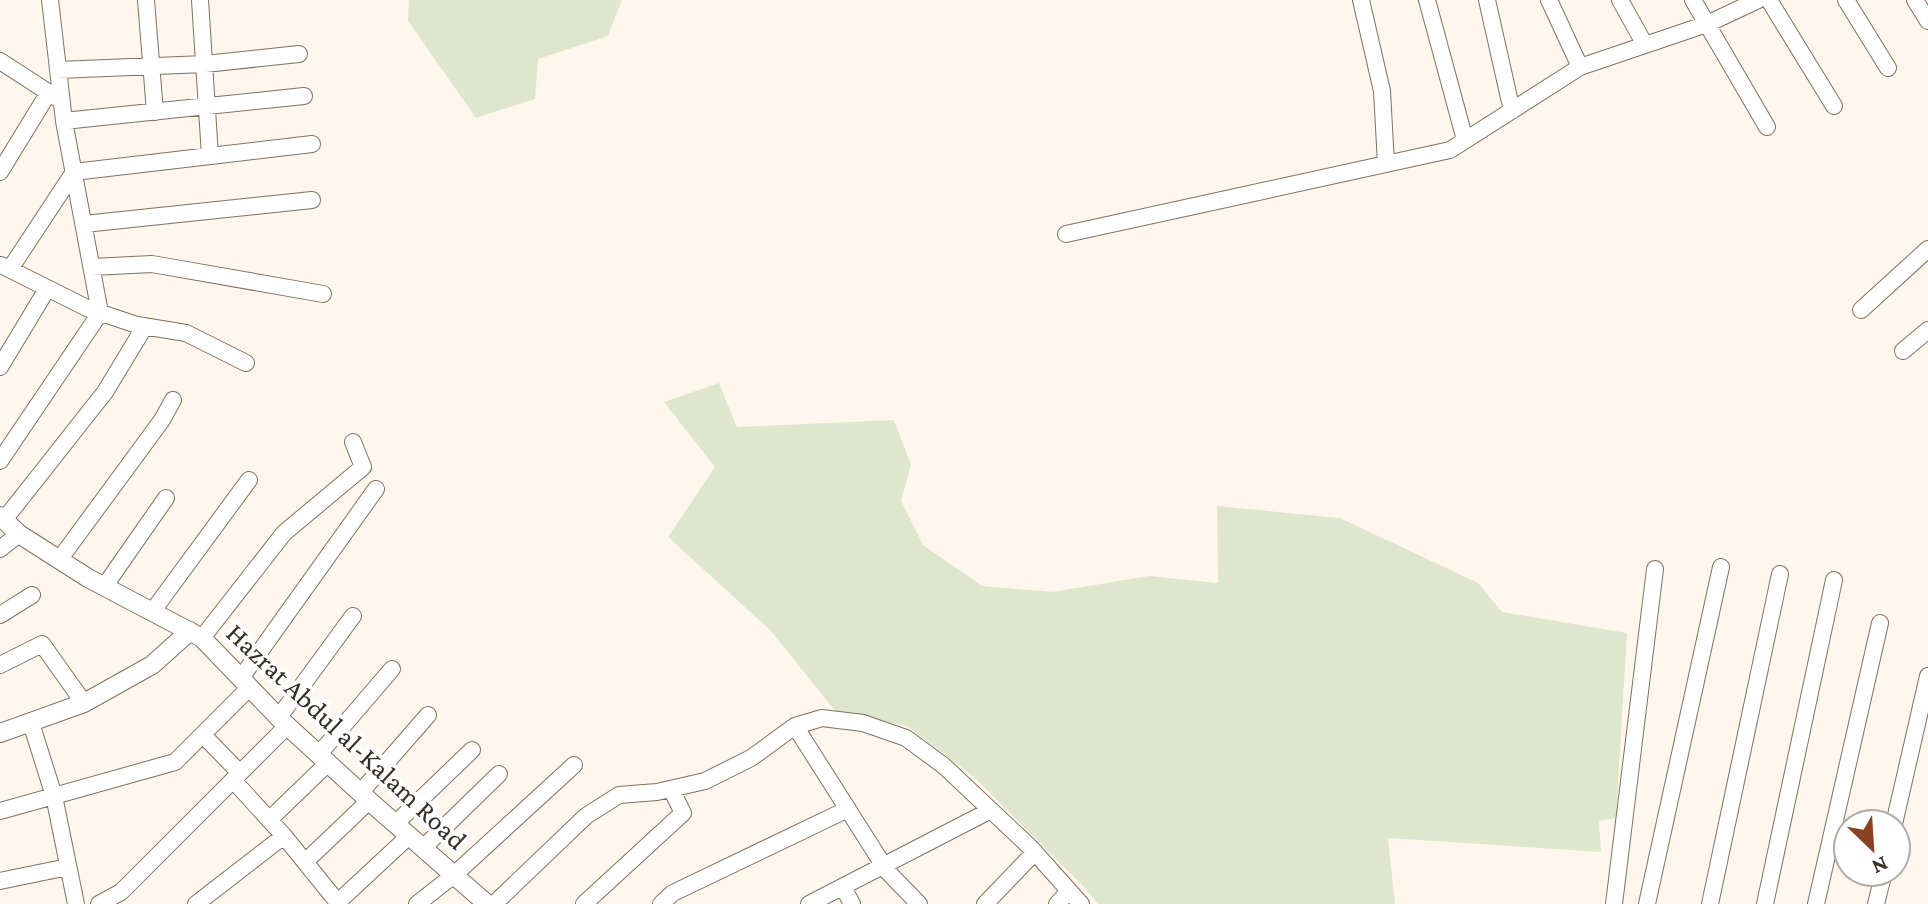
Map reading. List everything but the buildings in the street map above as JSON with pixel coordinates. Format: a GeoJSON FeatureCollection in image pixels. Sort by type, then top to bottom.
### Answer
{"type":"FeatureCollection","features":[{"type":"Feature","properties":{"kind":"street"},"geometry":{"type":"LineString","coordinates":[[0,461],[100,313],[64,121],[55,97],[58,70],[50,0]]}},
{"type":"Feature","properties":{"kind":"street"},"geometry":{"type":"LineString","coordinates":[[146,0],[155,112]]}},
{"type":"Feature","properties":{"kind":"street"},"geometry":{"type":"LineString","coordinates":[[200,0],[210,156]]}},
{"type":"Feature","properties":{"kind":"street"},"geometry":{"type":"LineString","coordinates":[[1361,0],[1382,91],[1386,164]]}},
{"type":"Feature","properties":{"kind":"street"},"geometry":{"type":"LineString","coordinates":[[1427,0],[1465,140]]}},
{"type":"Feature","properties":{"kind":"street"},"geometry":{"type":"LineString","coordinates":[[1487,0],[1512,111]]}},
{"type":"Feature","properties":{"kind":"street"},"geometry":{"type":"LineString","coordinates":[[1549,0],[1580,67]]}},
{"type":"Feature","properties":{"kind":"street"},"geometry":{"type":"LineString","coordinates":[[1620,0],[1645,45]]}},
{"type":"Feature","properties":{"kind":"street"},"geometry":{"type":"LineString","coordinates":[[1693,0],[1767,127]]}},
{"type":"Feature","properties":{"kind":"street"},"geometry":{"type":"LineString","coordinates":[[1066,234],[1450,150],[1580,67],[1707,24],[1758,0]]}},
{"type":"Feature","properties":{"kind":"street"},"geometry":{"type":"LineString","coordinates":[[1769,0],[1834,106]]}},
{"type":"Feature","properties":{"kind":"street"},"geometry":{"type":"LineString","coordinates":[[1846,0],[1888,68]]}},
{"type":"Feature","properties":{"kind":"street"},"geometry":{"type":"LineString","coordinates":[[1915,0],[1928,21]]}},
{"type":"Feature","properties":{"kind":"street"},"geometry":{"type":"LineString","coordinates":[[58,70],[205,64],[299,54]]}},
{"type":"Feature","properties":{"kind":"street"},"geometry":{"type":"LineString","coordinates":[[2,67],[55,97]]}},
{"type":"Feature","properties":{"kind":"street"},"geometry":{"type":"LineString","coordinates":[[64,121],[304,96]]}},
{"type":"Feature","properties":{"kind":"street"},"geometry":{"type":"LineString","coordinates":[[0,172],[55,97]]}},
{"type":"Feature","properties":{"kind":"street"},"geometry":{"type":"LineString","coordinates":[[246,363],[186,333],[145,326],[100,313],[5,267],[74,172],[312,144]]}},
{"type":"Feature","properties":{"kind":"street"},"geometry":{"type":"LineString","coordinates":[[84,224],[312,200]]}},
{"type":"Feature","properties":{"kind":"street"},"geometry":{"type":"LineString","coordinates":[[1861,310],[1928,249]]}},
{"type":"Feature","properties":{"kind":"street"},"geometry":{"type":"LineString","coordinates":[[92,267],[152,264],[323,294]]}},
{"type":"Feature","properties":{"kind":"street"},"geometry":{"type":"LineString","coordinates":[[0,367],[47,289]]}},
{"type":"Feature","properties":{"kind":"street"},"geometry":{"type":"LineString","coordinates":[[2,518],[105,392],[145,326]]}},
{"type":"Feature","properties":{"kind":"street"},"geometry":{"type":"LineString","coordinates":[[1928,330],[1903,351],[1928,348]]}},
{"type":"Feature","properties":{"kind":"street"},"geometry":{"type":"LineString","coordinates":[[59,560],[162,420],[173,400]]}},
{"type":"Feature","properties":{"kind":"street"},"geometry":{"type":"LineString","coordinates":[[0,733],[84,703],[152,665],[196,634],[284,533],[363,467],[353,442]]}},
{"type":"Feature","properties":{"kind":"street"},"geometry":{"type":"LineString","coordinates":[[152,612],[249,480]]}},
{"type":"Feature","properties":{"kind":"street"},"geometry":{"type":"LineString","coordinates":[[0,811],[175,762],[203,735],[246,682],[376,489]]}},
{"type":"Feature","properties":{"kind":"street"},"geometry":{"type":"LineString","coordinates":[[104,587],[166,498]]}},
{"type":"Feature","properties":{"kind":"street","name":"Hazrat Abdul al-Kalam Road"},"geometry":{"type":"LineString","coordinates":[[2,518],[19,534],[104,587],[196,634],[323,759],[487,904]]}},
{"type":"Feature","properties":{"kind":"street"},"geometry":{"type":"LineString","coordinates":[[0,549],[19,534]]}},
{"type":"Feature","properties":{"kind":"street"},"geometry":{"type":"LineString","coordinates":[[1647,904],[1721,567]]}},
{"type":"Feature","properties":{"kind":"street"},"geometry":{"type":"LineString","coordinates":[[1614,904],[1655,569]]}},
{"type":"Feature","properties":{"kind":"street"},"geometry":{"type":"LineString","coordinates":[[1710,904],[1780,574]]}},
{"type":"Feature","properties":{"kind":"street"},"geometry":{"type":"LineString","coordinates":[[1765,904],[1834,580]]}},
{"type":"Feature","properties":{"kind":"street"},"geometry":{"type":"LineString","coordinates":[[0,615],[32,595]]}},
{"type":"Feature","properties":{"kind":"street"},"geometry":{"type":"LineString","coordinates":[[99,904],[121,892],[236,776],[283,721],[353,616]]}},
{"type":"Feature","properties":{"kind":"street"},"geometry":{"type":"LineString","coordinates":[[1816,904],[1880,623]]}},
{"type":"Feature","properties":{"kind":"street"},"geometry":{"type":"LineString","coordinates":[[0,665],[42,644],[84,703]]}},
{"type":"Feature","properties":{"kind":"street"},"geometry":{"type":"LineString","coordinates":[[269,820],[323,759],[392,669]]}},
{"type":"Feature","properties":{"kind":"street"},"geometry":{"type":"LineString","coordinates":[[1898,808],[1928,676]]}},
{"type":"Feature","properties":{"kind":"street"},"geometry":{"type":"LineString","coordinates":[[305,862],[365,797],[428,715]]}},
{"type":"Feature","properties":{"kind":"street"},"geometry":{"type":"LineString","coordinates":[[494,904],[586,816],[619,795],[657,792],[705,781],[751,758],[795,726],[822,718],[863,723],[906,738],[944,766],[991,810],[1035,852],[1081,904]]}},
{"type":"Feature","properties":{"kind":"street"},"geometry":{"type":"LineString","coordinates":[[31,723],[54,796],[76,904]]}},
{"type":"Feature","properties":{"kind":"street"},"geometry":{"type":"LineString","coordinates":[[795,726],[883,866],[919,904]]}},
{"type":"Feature","properties":{"kind":"street"},"geometry":{"type":"LineString","coordinates":[[203,735],[339,903],[409,836],[499,774]]}},
{"type":"Feature","properties":{"kind":"street"},"geometry":{"type":"LineString","coordinates":[[409,836],[472,750]]}},
{"type":"Feature","properties":{"kind":"street"},"geometry":{"type":"LineString","coordinates":[[417,904],[454,875],[574,765]]}},
{"type":"Feature","properties":{"kind":"street"},"geometry":{"type":"LineString","coordinates":[[584,904],[683,813],[671,789]]}},
{"type":"Feature","properties":{"kind":"street"},"geometry":{"type":"LineString","coordinates":[[661,904],[673,893],[848,809]]}},
{"type":"Feature","properties":{"kind":"street"},"geometry":{"type":"LineString","coordinates":[[809,904],[991,810]]}},
{"type":"Feature","properties":{"kind":"street"},"geometry":{"type":"LineString","coordinates":[[196,904],[284,836]]}},
{"type":"Feature","properties":{"kind":"street"},"geometry":{"type":"LineString","coordinates":[[985,904],[1035,852]]}},
{"type":"Feature","properties":{"kind":"street"},"geometry":{"type":"LineString","coordinates":[[0,881],[68,867]]}},
{"type":"Feature","properties":{"kind":"street"},"geometry":{"type":"LineString","coordinates":[[843,887],[852,904]]}},
{"type":"Feature","properties":{"kind":"street"},"geometry":{"type":"LineString","coordinates":[[1057,904],[1069,891]]}},
{"type":"Feature","properties":{"kind":"green space"},"geometry":{"type":"Polygon","coordinates":[[[409,0],[622,0],[608,36],[538,59],[535,99],[476,118],[408,21],[409,0]]]}},
{"type":"Feature","properties":{"kind":"green space"},"geometry":{"type":"Polygon","coordinates":[[[719,383],[737,427],[894,420],[911,465],[901,501],[923,545],[982,586],[1052,592],[1149,576],[1218,583],[1217,506],[1340,518],[1478,583],[1502,612],[1627,633],[1616,818],[1599,821],[1601,852],[1388,838],[1395,904],[1098,904],[974,777],[907,726],[836,712],[771,631],[668,537],[715,467],[664,402],[719,383]]]}}]}
